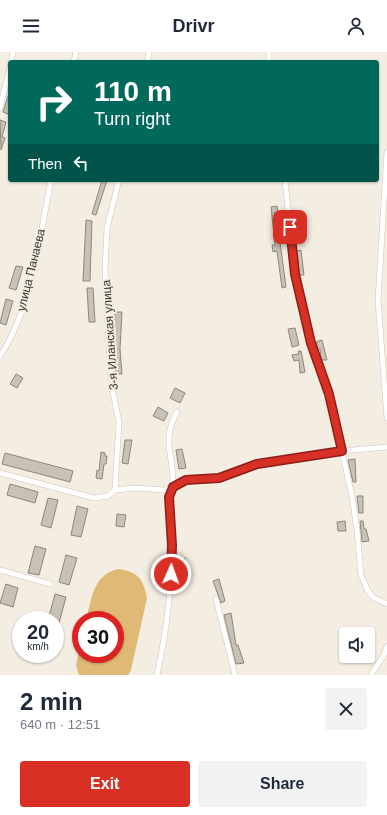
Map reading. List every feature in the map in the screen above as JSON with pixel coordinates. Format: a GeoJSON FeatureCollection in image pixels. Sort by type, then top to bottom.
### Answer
{"type":"FeatureCollection","features":[{"type":"Feature","properties":{"kind":"street"},"geometry":{"type":"LineString","coordinates":[[0,108],[8,75]]}},
{"type":"Feature","properties":{"kind":"street"},"geometry":{"type":"LineString","coordinates":[[387,152],[378,300],[387,418]]}},
{"type":"Feature","properties":{"kind":"street","name":"улица Панаева"},"geometry":{"type":"LineString","coordinates":[[0,356],[18,323],[29,287],[51,182]]}},
{"type":"Feature","properties":{"kind":"street","name":"3-я Иланская улица"},"geometry":{"type":"LineString","coordinates":[[115,490],[119,422],[110,361],[105,270],[107,228],[118,182]]}},
{"type":"Feature","properties":{"kind":"street"},"geometry":{"type":"LineString","coordinates":[[285,182],[295,274],[311,343],[329,394],[342,451],[356,523],[361,575],[368,591],[374,598],[387,604]]}},
{"type":"Feature","properties":{"kind":"street"},"geometry":{"type":"LineString","coordinates":[[157,675],[171,588],[172,545],[169,497],[173,487],[168,443],[170,425],[177,412]]}},
{"type":"Feature","properties":{"kind":"street"},"geometry":{"type":"LineString","coordinates":[[0,473],[94,498],[108,496],[115,490],[134,488],[165,490],[186,480],[219,478],[257,464],[342,451],[387,447]]}},
{"type":"Feature","properties":{"kind":"street"},"geometry":{"type":"LineString","coordinates":[[0,570],[50,584]]}},
{"type":"Feature","properties":{"kind":"street"},"geometry":{"type":"LineString","coordinates":[[216,599],[235,675]]}},
{"type":"Feature","properties":{"kind":"street"},"geometry":{"type":"LineString","coordinates":[[372,673],[384,655],[387,646]]}},
{"type":"Feature","properties":{"kind":"shaded area"},"geometry":{"type":"Polygon","coordinates":[[[118,569],[135,574],[144,585],[147,598],[131,670],[128,675],[79,675],[77,663],[124,663],[124,611],[88,611],[92,596],[98,582],[103,576],[118,569]]]}},
{"type":"Feature","properties":{"kind":"building"},"geometry":{"type":"Polygon","coordinates":[[[8,96],[8,114],[3,112],[8,96]]]}},
{"type":"Feature","properties":{"kind":"building"},"geometry":{"type":"Polygon","coordinates":[[[0,120],[6,122],[2,137],[5,138],[1,150],[0,120]]]}},
{"type":"Feature","properties":{"kind":"building"},"geometry":{"type":"Polygon","coordinates":[[[101,182],[106,182],[96,215],[92,214],[101,182]]]}},
{"type":"Feature","properties":{"kind":"building"},"geometry":{"type":"Polygon","coordinates":[[[277,206],[280,226],[278,227],[286,287],[282,288],[277,251],[273,252],[272,245],[275,245],[271,207],[277,206]]]}},
{"type":"Feature","properties":{"kind":"building"},"geometry":{"type":"Polygon","coordinates":[[[86,220],[92,221],[90,281],[83,281],[86,220]]]}},
{"type":"Feature","properties":{"kind":"building"},"geometry":{"type":"Polygon","coordinates":[[[301,250],[304,275],[299,275],[297,251],[301,250]]]}},
{"type":"Feature","properties":{"kind":"building"},"geometry":{"type":"Polygon","coordinates":[[[16,266],[23,267],[16,290],[9,288],[16,266]]]}},
{"type":"Feature","properties":{"kind":"building"},"geometry":{"type":"Polygon","coordinates":[[[87,288],[93,288],[95,322],[89,322],[87,288]]]}},
{"type":"Feature","properties":{"kind":"building"},"geometry":{"type":"Polygon","coordinates":[[[6,299],[13,301],[6,325],[0,323],[6,299]]]}},
{"type":"Feature","properties":{"kind":"building"},"geometry":{"type":"Polygon","coordinates":[[[115,312],[122,312],[120,349],[122,374],[116,374],[113,348],[115,312]]]}},
{"type":"Feature","properties":{"kind":"building"},"geometry":{"type":"Polygon","coordinates":[[[295,328],[299,345],[292,347],[288,329],[295,328]]]}},
{"type":"Feature","properties":{"kind":"building"},"geometry":{"type":"Polygon","coordinates":[[[322,340],[327,360],[321,360],[320,349],[318,350],[316,342],[322,340]]]}},
{"type":"Feature","properties":{"kind":"building"},"geometry":{"type":"Polygon","coordinates":[[[298,351],[301,351],[305,372],[300,373],[299,360],[294,361],[292,355],[299,354],[298,351]]]}},
{"type":"Feature","properties":{"kind":"building"},"geometry":{"type":"Polygon","coordinates":[[[16,374],[23,378],[17,388],[10,384],[16,374]]]}},
{"type":"Feature","properties":{"kind":"building"},"geometry":{"type":"Polygon","coordinates":[[[175,388],[185,393],[180,403],[170,398],[175,388]]]}},
{"type":"Feature","properties":{"kind":"building"},"geometry":{"type":"Polygon","coordinates":[[[158,407],[168,413],[164,421],[153,416],[158,407]]]}},
{"type":"Feature","properties":{"kind":"building"},"geometry":{"type":"Polygon","coordinates":[[[125,440],[132,440],[128,464],[122,463],[125,440]]]}},
{"type":"Feature","properties":{"kind":"building"},"geometry":{"type":"Polygon","coordinates":[[[182,449],[186,468],[179,469],[176,450],[182,449]]]}},
{"type":"Feature","properties":{"kind":"building"},"geometry":{"type":"Polygon","coordinates":[[[101,452],[105,453],[105,456],[107,456],[106,464],[104,464],[102,479],[96,478],[97,470],[99,471],[101,452]]]}},
{"type":"Feature","properties":{"kind":"building"},"geometry":{"type":"Polygon","coordinates":[[[5,453],[73,471],[70,482],[2,464],[5,453]]]}},
{"type":"Feature","properties":{"kind":"building"},"geometry":{"type":"Polygon","coordinates":[[[355,459],[356,482],[353,482],[348,460],[355,459]]]}},
{"type":"Feature","properties":{"kind":"building"},"geometry":{"type":"Polygon","coordinates":[[[10,484],[38,492],[35,503],[7,495],[10,484]]]}},
{"type":"Feature","properties":{"kind":"building"},"geometry":{"type":"Polygon","coordinates":[[[357,496],[363,496],[363,513],[359,513],[357,496]]]}},
{"type":"Feature","properties":{"kind":"building"},"geometry":{"type":"Polygon","coordinates":[[[48,498],[58,500],[51,528],[41,525],[48,498]]]}},
{"type":"Feature","properties":{"kind":"building"},"geometry":{"type":"Polygon","coordinates":[[[77,506],[88,509],[81,537],[71,535],[77,506]]]}},
{"type":"Feature","properties":{"kind":"building"},"geometry":{"type":"Polygon","coordinates":[[[117,514],[126,515],[124,527],[116,526],[117,514]]]}},
{"type":"Feature","properties":{"kind":"building"},"geometry":{"type":"Polygon","coordinates":[[[345,521],[346,531],[338,531],[337,522],[345,521]]]}},
{"type":"Feature","properties":{"kind":"building"},"geometry":{"type":"Polygon","coordinates":[[[360,521],[363,521],[364,529],[366,529],[369,541],[362,542],[360,521]]]}},
{"type":"Feature","properties":{"kind":"building"},"geometry":{"type":"Polygon","coordinates":[[[35,546],[46,549],[39,575],[28,573],[35,546]]]}},
{"type":"Feature","properties":{"kind":"building"},"geometry":{"type":"Polygon","coordinates":[[[66,555],[77,558],[69,585],[59,582],[66,555]]]}},
{"type":"Feature","properties":{"kind":"building"},"geometry":{"type":"Polygon","coordinates":[[[185,558],[188,579],[181,580],[179,559],[185,558]]]}},
{"type":"Feature","properties":{"kind":"building"},"geometry":{"type":"Polygon","coordinates":[[[219,579],[225,601],[221,603],[213,581],[219,579]]]}},
{"type":"Feature","properties":{"kind":"building"},"geometry":{"type":"Polygon","coordinates":[[[6,584],[18,588],[13,607],[0,603],[6,584]]]}},
{"type":"Feature","properties":{"kind":"building"},"geometry":{"type":"Polygon","coordinates":[[[55,594],[66,597],[62,611],[50,611],[55,594]]]}},
{"type":"Feature","properties":{"kind":"building"},"geometry":{"type":"Polygon","coordinates":[[[231,613],[236,645],[238,645],[244,663],[236,664],[224,615],[231,613]]]}},
{"type":"Feature","properties":{"kind":"route"},"geometry":{"type":"LineString","coordinates":[[171,574],[172,545],[169,497],[173,487],[186,480],[228,476],[257,464],[342,451],[329,394],[311,343],[295,274],[290,227]]}}]}
